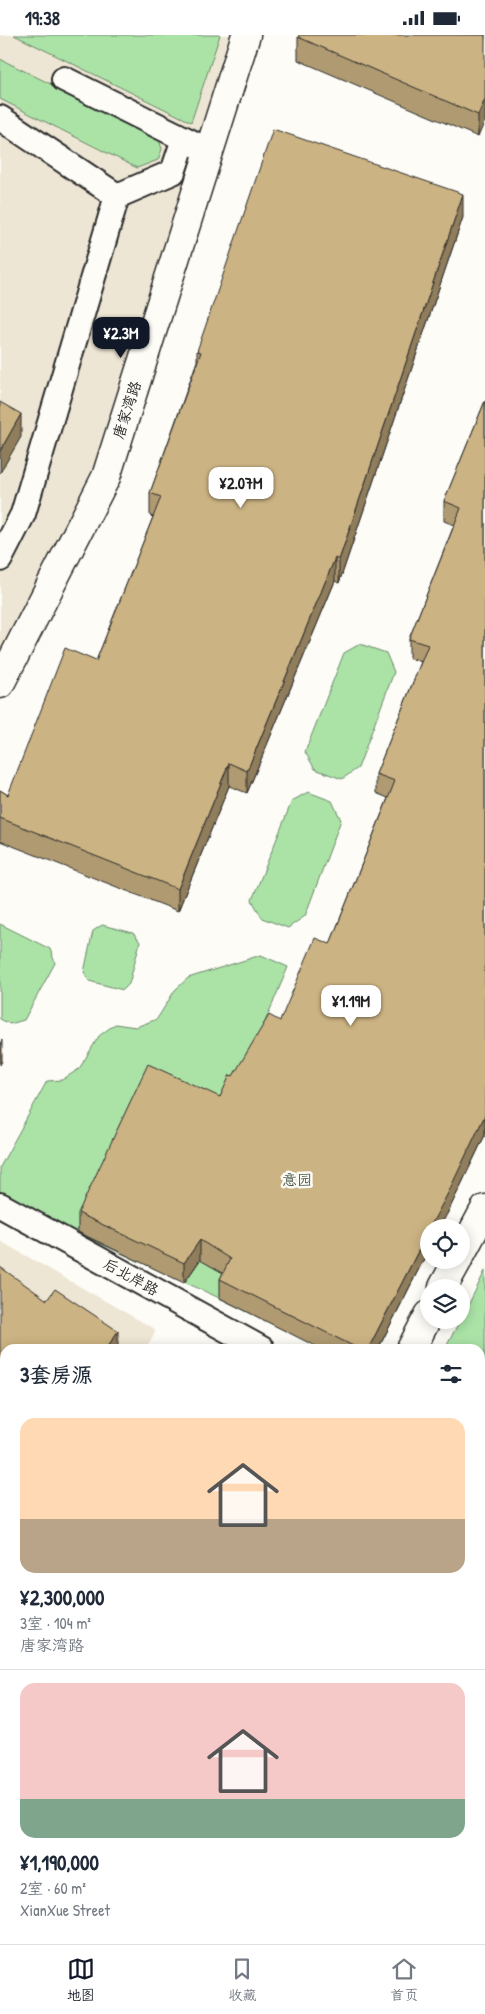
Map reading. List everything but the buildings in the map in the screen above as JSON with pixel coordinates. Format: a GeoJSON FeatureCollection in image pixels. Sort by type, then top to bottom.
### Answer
{"type":"FeatureCollection","features":[{"type":"Feature","properties":{"kind":"street","name":"唐家湾路"},"geometry":{"type":"LineString","coordinates":[[0,684],[106,477],[246,35]]}},
{"type":"Feature","properties":{"kind":"street"},"geometry":{"type":"LineString","coordinates":[[470,1237],[485,1209]]}},
{"type":"Feature","properties":{"kind":"street"},"geometry":{"type":"LineString","coordinates":[[413,1344],[421,1329]]}},
{"type":"Feature","properties":{"kind":"lane"},"geometry":{"type":"LineString","coordinates":[[64,79],[209,151]]}},
{"type":"Feature","properties":{"kind":"lane"},"geometry":{"type":"LineString","coordinates":[[0,118],[117,196]]}},
{"type":"Feature","properties":{"kind":"lane"},"geometry":{"type":"LineString","coordinates":[[117,196],[173,172],[184,139]]}},
{"type":"Feature","properties":{"kind":"lane"},"geometry":{"type":"LineString","coordinates":[[0,559],[23,514],[117,196]]}},
{"type":"Feature","properties":{"kind":"lane","name":"后北岸路"},"geometry":{"type":"LineString","coordinates":[[0,1205],[253,1344]]}},
{"type":"Feature","properties":{"kind":"shaded area"},"geometry":{"type":"Polygon","coordinates":[[[0,35],[246,35],[106,477],[0,684],[0,35]]]}},
{"type":"Feature","properties":{"kind":"shaded area"},"geometry":{"type":"Polygon","coordinates":[[[0,1241],[156,1330],[149,1344],[0,1344],[0,1241]]]}},
{"type":"Feature","properties":{"kind":"green space"},"geometry":{"type":"Polygon","coordinates":[[[14,35],[220,35],[191,122],[14,35]]]}},
{"type":"Feature","properties":{"kind":"green space"},"geometry":{"type":"Polygon","coordinates":[[[0,59],[158,137],[162,149],[158,160],[137,168],[0,99],[0,59]]]}},
{"type":"Feature","properties":{"kind":"green space"},"geometry":{"type":"Polygon","coordinates":[[[360,644],[386,653],[394,672],[358,768],[342,779],[315,769],[305,752],[344,653],[360,644]]]}},
{"type":"Feature","properties":{"kind":"green space"},"geometry":{"type":"Polygon","coordinates":[[[308,792],[332,801],[341,820],[305,916],[288,928],[262,918],[252,900],[292,801],[308,792]]]}},
{"type":"Feature","properties":{"kind":"green space"},"geometry":{"type":"Polygon","coordinates":[[[0,924],[50,949],[55,963],[24,1020],[10,1024],[0,1019],[0,924]]]}},
{"type":"Feature","properties":{"kind":"green space"},"geometry":{"type":"Polygon","coordinates":[[[102,925],[133,933],[140,942],[129,984],[123,990],[89,981],[84,972],[93,931],[102,925]]]}},
{"type":"Feature","properties":{"kind":"green space","name":"意园"},"geometry":{"type":"Polygon","coordinates":[[[261,955],[288,967],[259,1036],[470,1164],[444,1219],[420,1219],[420,1267],[381,1344],[313,1344],[215,1296],[77,1233],[0,1194],[0,1167],[47,1081],[62,1080],[79,1069],[99,1036],[115,1024],[136,1027],[157,1019],[175,990],[188,978],[261,955]]]}},
{"type":"Feature","properties":{"kind":"green space"},"geometry":{"type":"Polygon","coordinates":[[[485,1271],[485,1344],[448,1344],[455,1329],[470,1329],[470,1302],[485,1271]]]}}]}
